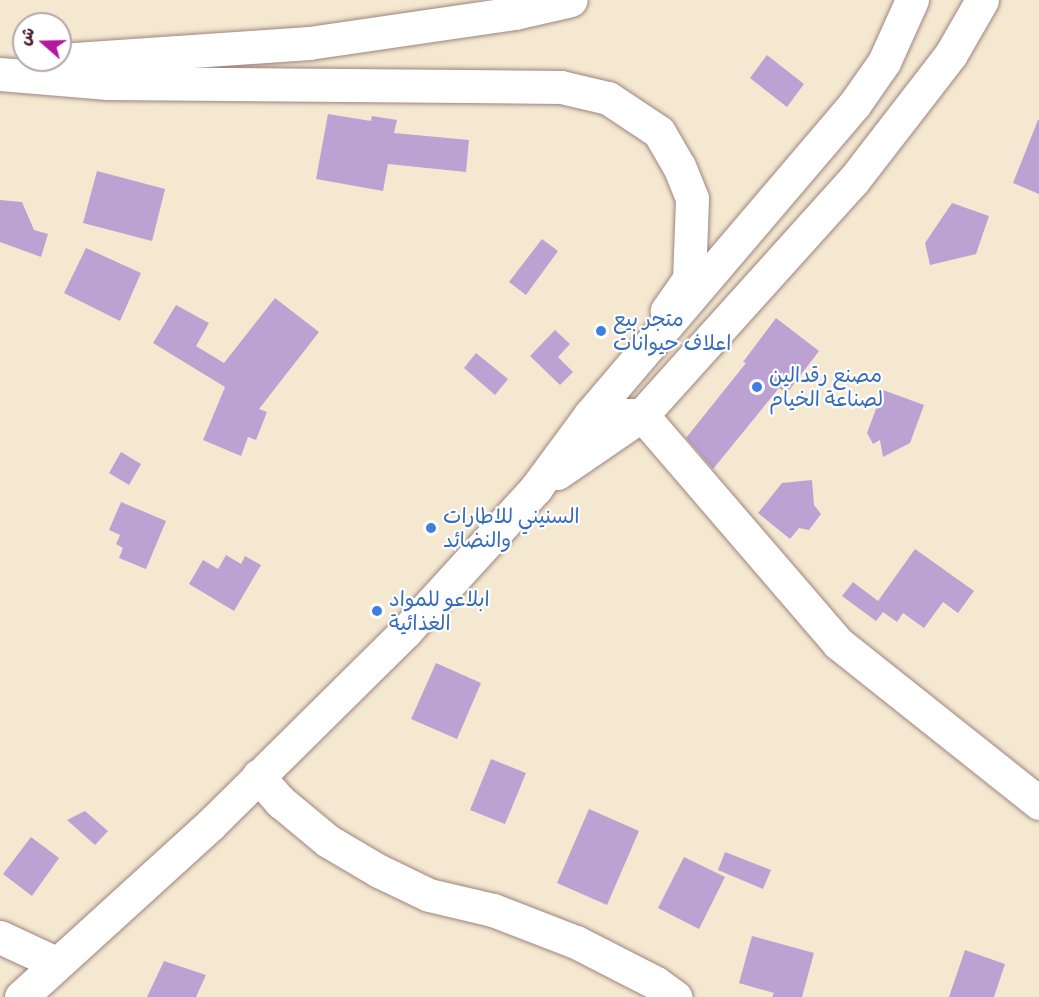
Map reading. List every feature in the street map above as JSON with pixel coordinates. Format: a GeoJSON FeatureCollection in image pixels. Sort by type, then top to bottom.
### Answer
{"type":"FeatureCollection","features":[{"type":"Feature","properties":{"kind":"street"},"geometry":{"type":"LineString","coordinates":[[72,59],[309,43],[515,13],[571,0]]}},
{"type":"Feature","properties":{"kind":"street"},"geometry":{"type":"LineString","coordinates":[[21,997],[211,824],[406,631],[536,488],[590,415],[614,390],[854,105],[884,62],[912,0]]}},
{"type":"Feature","properties":{"kind":"street"},"geometry":{"type":"LineString","coordinates":[[536,488],[642,415],[853,181],[951,54],[982,0]]}},
{"type":"Feature","properties":{"kind":"street"},"geometry":{"type":"LineString","coordinates":[[0,74],[108,83],[561,87],[608,98],[659,132],[679,166],[692,199],[689,279],[614,390]]}},
{"type":"Feature","properties":{"kind":"street"},"geometry":{"type":"LineString","coordinates":[[590,415],[642,415],[838,643],[1039,804]]}},
{"type":"Feature","properties":{"kind":"street"},"geometry":{"type":"LineString","coordinates":[[258,776],[282,802],[328,841],[379,871],[429,895],[493,910],[576,942],[657,983],[675,997]]}},
{"type":"Feature","properties":{"kind":"street"},"geometry":{"type":"LineString","coordinates":[[0,937],[56,963]]}},
{"type":"Feature","properties":{"kind":"building"},"geometry":{"type":"Polygon","coordinates":[[[767,55],[804,84],[787,107],[750,78],[767,55]]]}},
{"type":"Feature","properties":{"kind":"building"},"geometry":{"type":"Polygon","coordinates":[[[328,114],[371,121],[372,116],[397,120],[394,133],[469,140],[466,172],[388,164],[383,191],[316,179],[328,114]]]}},
{"type":"Feature","properties":{"kind":"building"},"geometry":{"type":"Polygon","coordinates":[[[1039,120],[1039,194],[1013,183],[1039,120]]]}},
{"type":"Feature","properties":{"kind":"building"},"geometry":{"type":"Polygon","coordinates":[[[97,171],[165,189],[152,241],[83,223],[97,171]]]}},
{"type":"Feature","properties":{"kind":"building"},"geometry":{"type":"Polygon","coordinates":[[[0,200],[22,202],[34,230],[48,234],[41,257],[0,242],[0,200]]]}},
{"type":"Feature","properties":{"kind":"building"},"geometry":{"type":"Polygon","coordinates":[[[952,203],[989,216],[976,254],[930,265],[925,243],[952,203]]]}},
{"type":"Feature","properties":{"kind":"building"},"geometry":{"type":"Polygon","coordinates":[[[542,239],[558,251],[526,295],[509,282],[542,239]]]}},
{"type":"Feature","properties":{"kind":"building"},"geometry":{"type":"Polygon","coordinates":[[[86,248],[141,273],[120,321],[64,293],[86,248]]]}},
{"type":"Feature","properties":{"kind":"building"},"geometry":{"type":"Polygon","coordinates":[[[275,298],[319,332],[259,409],[267,412],[256,440],[248,437],[241,456],[203,440],[225,387],[153,343],[176,305],[209,323],[196,346],[224,363],[275,298]]]}},
{"type":"Feature","properties":{"kind":"building"},"geometry":{"type":"Polygon","coordinates":[[[776,318],[819,351],[787,393],[779,388],[713,469],[686,438],[746,363],[743,362],[776,318]]]}},
{"type":"Feature","properties":{"kind":"building"},"geometry":{"type":"Polygon","coordinates":[[[555,330],[570,344],[558,357],[573,372],[560,385],[530,356],[555,330]]]}},
{"type":"Feature","properties":{"kind":"building"},"geometry":{"type":"Polygon","coordinates":[[[476,353],[508,379],[495,395],[464,368],[476,353]]]}},
{"type":"Feature","properties":{"kind":"building"},"geometry":{"type":"Polygon","coordinates":[[[883,390],[924,405],[910,443],[883,457],[880,440],[873,444],[867,433],[883,390]]]}},
{"type":"Feature","properties":{"kind":"building"},"geometry":{"type":"Polygon","coordinates":[[[121,452],[141,464],[129,485],[109,473],[121,452]]]}},
{"type":"Feature","properties":{"kind":"building"},"geometry":{"type":"Polygon","coordinates":[[[812,480],[814,505],[821,514],[809,530],[799,528],[790,539],[758,513],[782,483],[812,480]]]}},
{"type":"Feature","properties":{"kind":"building"},"geometry":{"type":"Polygon","coordinates":[[[121,502],[166,521],[146,569],[119,558],[123,548],[116,544],[120,535],[109,530],[121,502]]]}},
{"type":"Feature","properties":{"kind":"building"},"geometry":{"type":"Polygon","coordinates":[[[915,549],[974,591],[958,613],[943,602],[924,628],[903,613],[897,622],[883,612],[876,621],[842,596],[853,582],[878,601],[915,549]]]}},
{"type":"Feature","properties":{"kind":"building"},"geometry":{"type":"Polygon","coordinates":[[[226,555],[241,564],[245,556],[261,565],[234,611],[189,584],[203,560],[218,569],[226,555]]]}},
{"type":"Feature","properties":{"kind":"building"},"geometry":{"type":"Polygon","coordinates":[[[436,663],[481,683],[457,739],[411,719],[436,663]]]}},
{"type":"Feature","properties":{"kind":"building"},"geometry":{"type":"Polygon","coordinates":[[[491,759],[526,773],[505,824],[470,810],[491,759]]]}},
{"type":"Feature","properties":{"kind":"building"},"geometry":{"type":"Polygon","coordinates":[[[589,809],[639,831],[607,905],[557,883],[589,809]]]}},
{"type":"Feature","properties":{"kind":"building"},"geometry":{"type":"Polygon","coordinates":[[[85,811],[108,831],[95,845],[67,820],[85,811]]]}},
{"type":"Feature","properties":{"kind":"building"},"geometry":{"type":"Polygon","coordinates":[[[31,837],[59,858],[32,896],[3,874],[31,837]]]}},
{"type":"Feature","properties":{"kind":"building"},"geometry":{"type":"Polygon","coordinates":[[[725,852],[771,870],[763,889],[718,870],[725,852]]]}},
{"type":"Feature","properties":{"kind":"building"},"geometry":{"type":"Polygon","coordinates":[[[684,857],[725,877],[699,929],[658,908],[684,857]]]}},
{"type":"Feature","properties":{"kind":"building"},"geometry":{"type":"Polygon","coordinates":[[[752,936],[814,953],[802,997],[772,997],[774,993],[739,983],[752,936]]]}},
{"type":"Feature","properties":{"kind":"building"},"geometry":{"type":"Polygon","coordinates":[[[965,950],[1005,964],[994,997],[949,997],[965,950]]]}},
{"type":"Feature","properties":{"kind":"building"},"geometry":{"type":"Polygon","coordinates":[[[164,961],[206,975],[196,997],[147,997],[164,961]]]}},
{"type":"Feature","properties":{"kind":"place","name":"متجر بيع اعلاف حيوانات"},"geometry":{"type":"Point","coordinates":[601,331]}},
{"type":"Feature","properties":{"kind":"place","name":"مصنع رقدالين لصناعة الخيام"},"geometry":{"type":"Point","coordinates":[757,387]}},
{"type":"Feature","properties":{"kind":"place","name":"السنيني للاطارات والنضائد"},"geometry":{"type":"Point","coordinates":[431,528]}},
{"type":"Feature","properties":{"kind":"place","name":"ابلاعو للمواد الغذائية"},"geometry":{"type":"Point","coordinates":[377,611]}}]}
